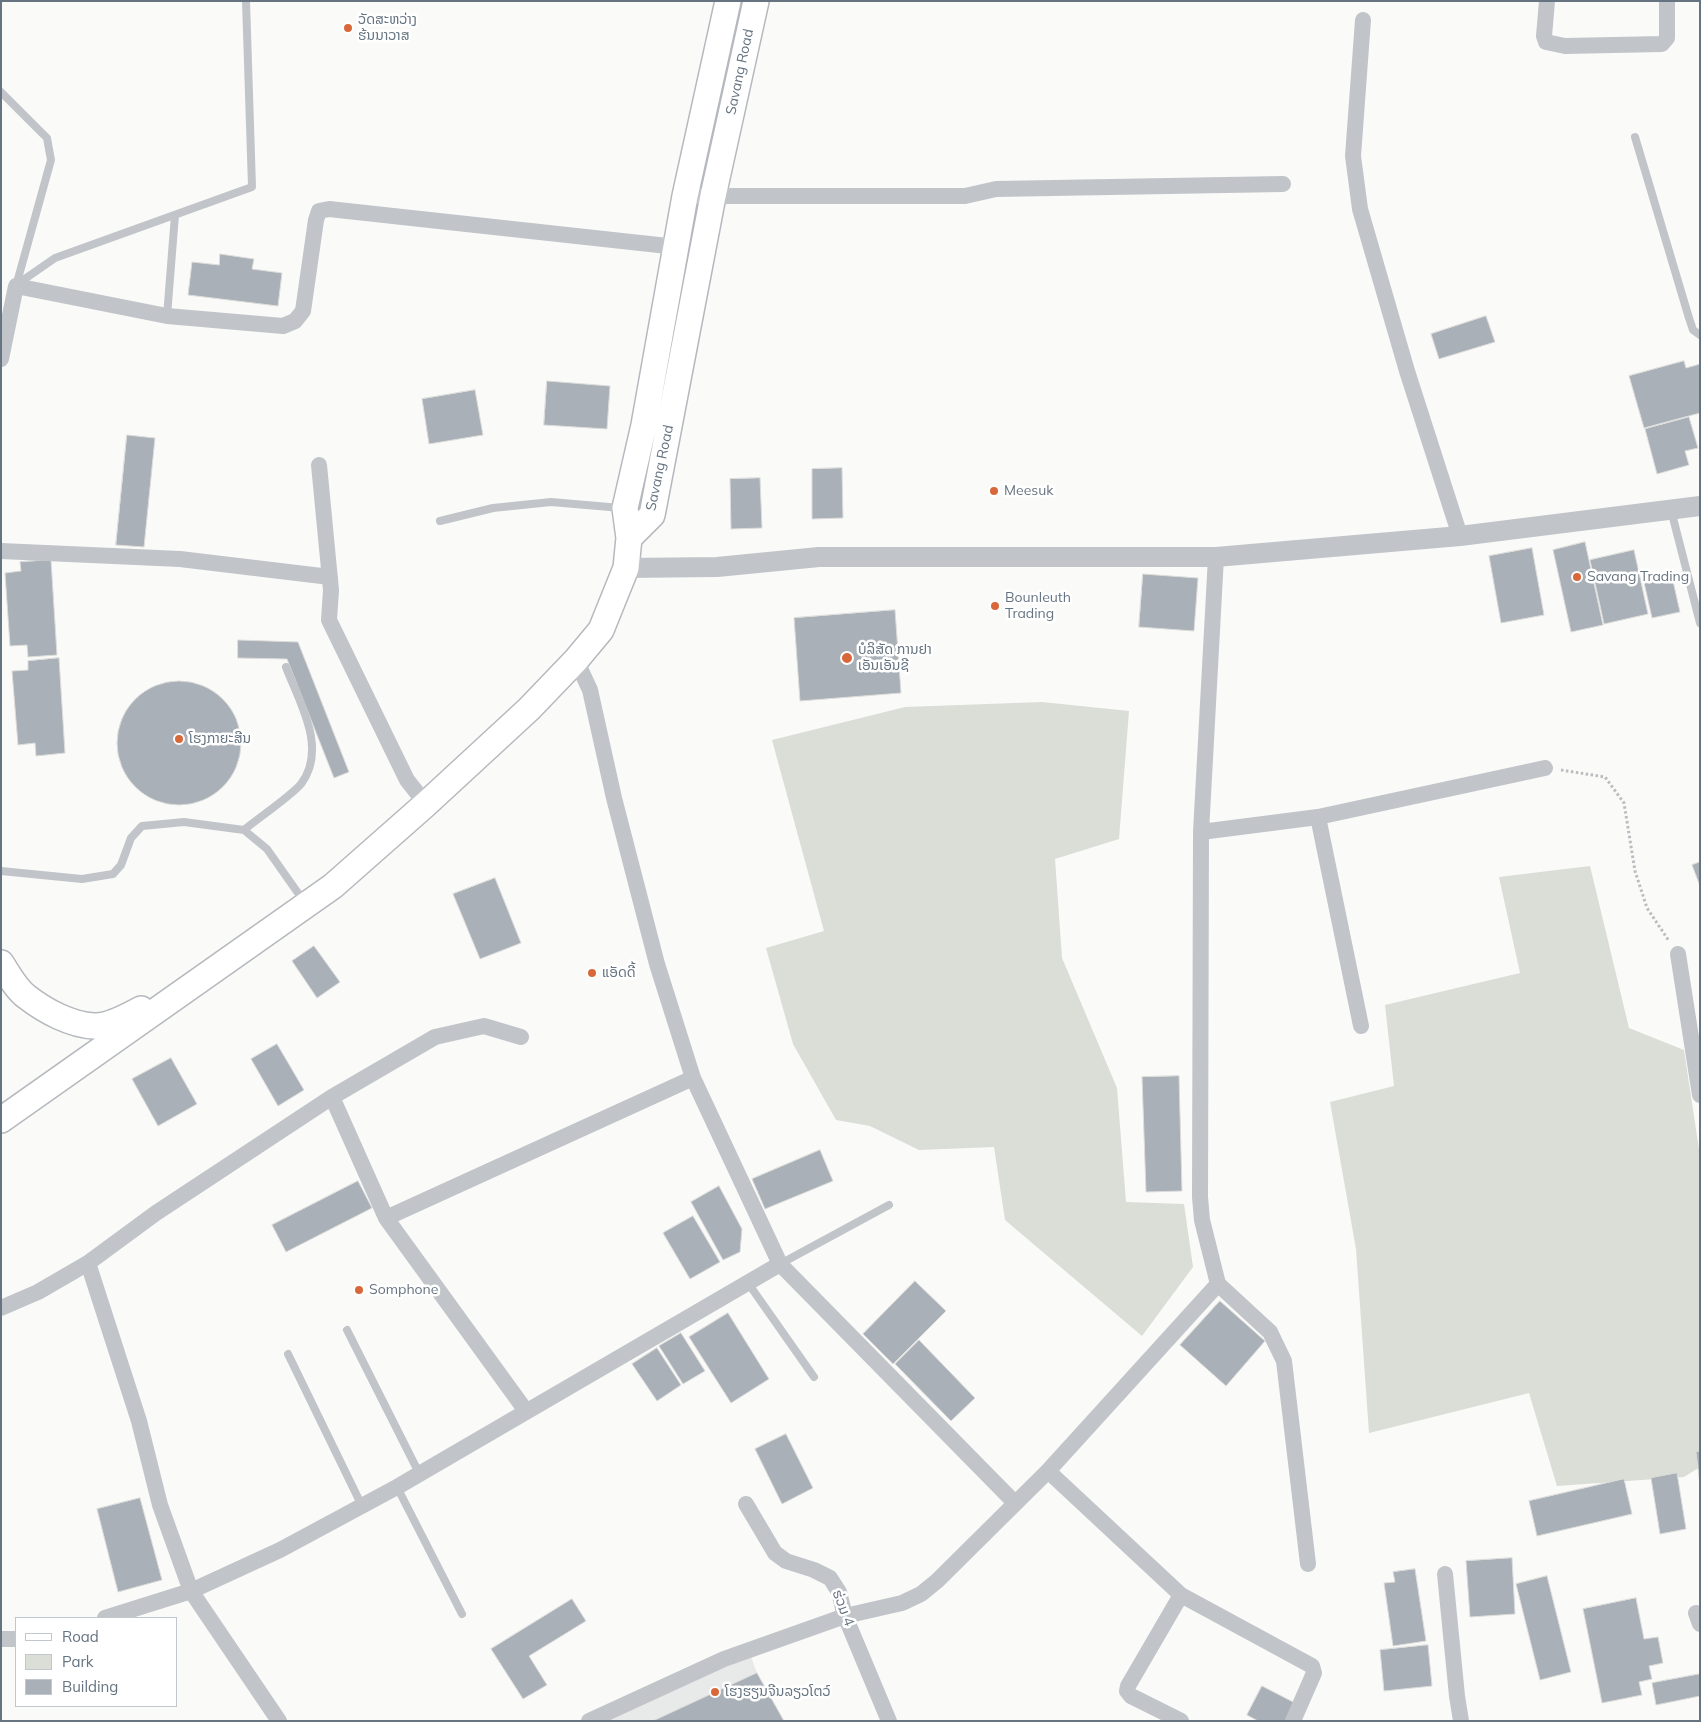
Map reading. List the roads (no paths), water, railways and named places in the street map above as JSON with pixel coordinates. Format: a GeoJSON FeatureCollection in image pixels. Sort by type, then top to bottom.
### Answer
{"type":"FeatureCollection","features":[{"type":"Feature","properties":{"kind":"main road","name":"Savang Road"},"geometry":{"type":"LineString","coordinates":[[629,538],[625,508],[644,425],[685,196],[728,1]]}},
{"type":"Feature","properties":{"kind":"main road","name":"Savang Road"},"geometry":{"type":"LineString","coordinates":[[629,538],[652,515],[714,196],[756,1]]}},
{"type":"Feature","properties":{"kind":"main road"},"geometry":{"type":"LineString","coordinates":[[1,1120],[333,886],[529,709],[576,660],[601,630],[626,568],[629,538]]}},
{"type":"Feature","properties":{"kind":"main road"},"geometry":{"type":"LineString","coordinates":[[1,963],[26,997],[53,1014],[76,1023],[96,1027],[122,1018],[200,981]]}},
{"type":"Feature","properties":{"kind":"street"},"geometry":{"type":"LineString","coordinates":[[1546,1],[1544,36],[1546,42],[1565,46],[1662,44],[1666,38],[1667,1]]}},
{"type":"Feature","properties":{"kind":"street"},"geometry":{"type":"LineString","coordinates":[[1363,20],[1353,156],[1360,208],[1407,371],[1460,536]]}},
{"type":"Feature","properties":{"kind":"street"},"geometry":{"type":"LineString","coordinates":[[685,196],[964,196],[996,190],[1283,184]]}},
{"type":"Feature","properties":{"kind":"street"},"geometry":{"type":"LineString","coordinates":[[1,359],[16,286],[167,316],[283,326],[295,321],[303,311],[316,220],[320,212],[329,209],[677,247]]}},
{"type":"Feature","properties":{"kind":"street"},"geometry":{"type":"LineString","coordinates":[[319,465],[330,577],[329,620],[407,780],[426,804]]}},
{"type":"Feature","properties":{"kind":"street"},"geometry":{"type":"LineString","coordinates":[[626,568],[717,568],[819,557],[1216,557],[1460,536],[1700,506]]}},
{"type":"Feature","properties":{"kind":"street"},"geometry":{"type":"LineString","coordinates":[[1,551],[180,559],[330,577]]}},
{"type":"Feature","properties":{"kind":"street"},"geometry":{"type":"LineString","coordinates":[[1216,557],[1201,832],[1200,1197],[1202,1220],[1218,1284],[1270,1332],[1284,1361],[1308,1564]]}},
{"type":"Feature","properties":{"kind":"street"},"geometry":{"type":"LineString","coordinates":[[576,660],[590,690],[614,798],[657,964],[693,1078],[780,1264],[1014,1503]]}},
{"type":"Feature","properties":{"kind":"street"},"geometry":{"type":"LineString","coordinates":[[1201,832],[1318,817],[1546,768]]}},
{"type":"Feature","properties":{"kind":"street"},"geometry":{"type":"LineString","coordinates":[[1318,817],[1361,1026]]}},
{"type":"Feature","properties":{"kind":"street"},"geometry":{"type":"LineString","coordinates":[[1678,954],[1700,1095]]}},
{"type":"Feature","properties":{"kind":"street"},"geometry":{"type":"LineString","coordinates":[[1,1308],[38,1292],[88,1263],[156,1213],[332,1097],[435,1037],[484,1026],[521,1037]]}},
{"type":"Feature","properties":{"kind":"street"},"geometry":{"type":"LineString","coordinates":[[386,1218],[693,1078]]}},
{"type":"Feature","properties":{"kind":"street"},"geometry":{"type":"LineString","coordinates":[[332,1097],[386,1218],[526,1412]]}},
{"type":"Feature","properties":{"kind":"street"},"geometry":{"type":"LineString","coordinates":[[88,1263],[139,1421],[160,1505],[191,1591],[279,1721]]}},
{"type":"Feature","properties":{"kind":"street"},"geometry":{"type":"LineString","coordinates":[[107,1617],[191,1591],[280,1550],[397,1487],[780,1264]]}},
{"type":"Feature","properties":{"kind":"street"},"geometry":{"type":"LineString","coordinates":[[589,1721],[724,1659],[845,1616],[902,1603],[921,1594],[937,1581],[1048,1471],[1218,1284]]}},
{"type":"Feature","properties":{"kind":"street"},"geometry":{"type":"LineString","coordinates":[[1048,1471],[1180,1595],[1312,1666],[1314,1673],[1293,1721]]}},
{"type":"Feature","properties":{"kind":"street","name":"ຮ່ວມ 4"},"geometry":{"type":"LineString","coordinates":[[746,1504],[775,1553],[786,1561],[814,1570],[830,1578],[839,1592],[845,1616],[889,1721]]}},
{"type":"Feature","properties":{"kind":"street"},"geometry":{"type":"LineString","coordinates":[[1445,1574],[1457,1696],[1462,1721]]}},
{"type":"Feature","properties":{"kind":"street"},"geometry":{"type":"LineString","coordinates":[[1180,1595],[1128,1686],[1128,1691],[1131,1696],[1181,1721]]}},
{"type":"Feature","properties":{"kind":"street"},"geometry":{"type":"LineString","coordinates":[[1,1639],[15,1638]]}},
{"type":"Feature","properties":{"kind":"lane"},"geometry":{"type":"LineString","coordinates":[[16,286],[55,258],[252,188],[246,1]]}},
{"type":"Feature","properties":{"kind":"lane"},"geometry":{"type":"LineString","coordinates":[[1,92],[47,138],[50,147],[51,160],[16,286]]}},
{"type":"Feature","properties":{"kind":"lane"},"geometry":{"type":"LineString","coordinates":[[1635,136],[1689,318],[1693,330],[1700,335]]}},
{"type":"Feature","properties":{"kind":"lane"},"geometry":{"type":"LineString","coordinates":[[167,316],[175,215]]}},
{"type":"Feature","properties":{"kind":"lane"},"geometry":{"type":"LineString","coordinates":[[440,521],[493,508],[551,502],[625,508]]}},
{"type":"Feature","properties":{"kind":"lane"},"geometry":{"type":"LineString","coordinates":[[1671,510],[1700,623]]}},
{"type":"Feature","properties":{"kind":"lane"},"geometry":{"type":"LineString","coordinates":[[244,830],[301,784],[311,761],[312,735],[286,667]]}},
{"type":"Feature","properties":{"kind":"lane"},"geometry":{"type":"LineString","coordinates":[[1,871],[82,879],[113,874],[122,865],[131,838],[142,826],[184,822],[244,830],[267,849],[306,904]]}},
{"type":"Feature","properties":{"kind":"lane"},"geometry":{"type":"LineString","coordinates":[[780,1264],[889,1206]]}},
{"type":"Feature","properties":{"kind":"lane"},"geometry":{"type":"LineString","coordinates":[[748,1283],[814,1377]]}},
{"type":"Feature","properties":{"kind":"lane"},"geometry":{"type":"LineString","coordinates":[[347,1330],[420,1473]]}},
{"type":"Feature","properties":{"kind":"lane"},"geometry":{"type":"LineString","coordinates":[[288,1354],[362,1506]]}},
{"type":"Feature","properties":{"kind":"lane"},"geometry":{"type":"LineString","coordinates":[[397,1487],[462,1614]]}},
{"type":"Feature","properties":{"kind":"place","name":"ວັດສະຫວ່າງ ຮ້ນນາວາສ"},"geometry":{"type":"Point","coordinates":[348,28]}},
{"type":"Feature","properties":{"kind":"place","name":"Meesuk"},"geometry":{"type":"Point","coordinates":[994,491]}},
{"type":"Feature","properties":{"kind":"place","name":"Savang Trading"},"geometry":{"type":"Point","coordinates":[1577,577]}},
{"type":"Feature","properties":{"kind":"place","name":"Bounleuth Trading"},"geometry":{"type":"Point","coordinates":[995,606]}},
{"type":"Feature","properties":{"kind":"place","name":"ບໍລິສັດ ການຢາ ເອັນເອັນຊີ"},"geometry":{"type":"Point","coordinates":[847,658]}},
{"type":"Feature","properties":{"kind":"place","name":"ໂຮງກາຍະສີນ"},"geometry":{"type":"Point","coordinates":[179,739]}},
{"type":"Feature","properties":{"kind":"place","name":"ແອັດດີ້"},"geometry":{"type":"Point","coordinates":[592,973]}},
{"type":"Feature","properties":{"kind":"place","name":"Somphone"},"geometry":{"type":"Point","coordinates":[359,1290]}},
{"type":"Feature","properties":{"kind":"place","name":"ໂຮງຮຽນຈີນລຽວໂຕວ໌"},"geometry":{"type":"Point","coordinates":[715,1692]}}]}
